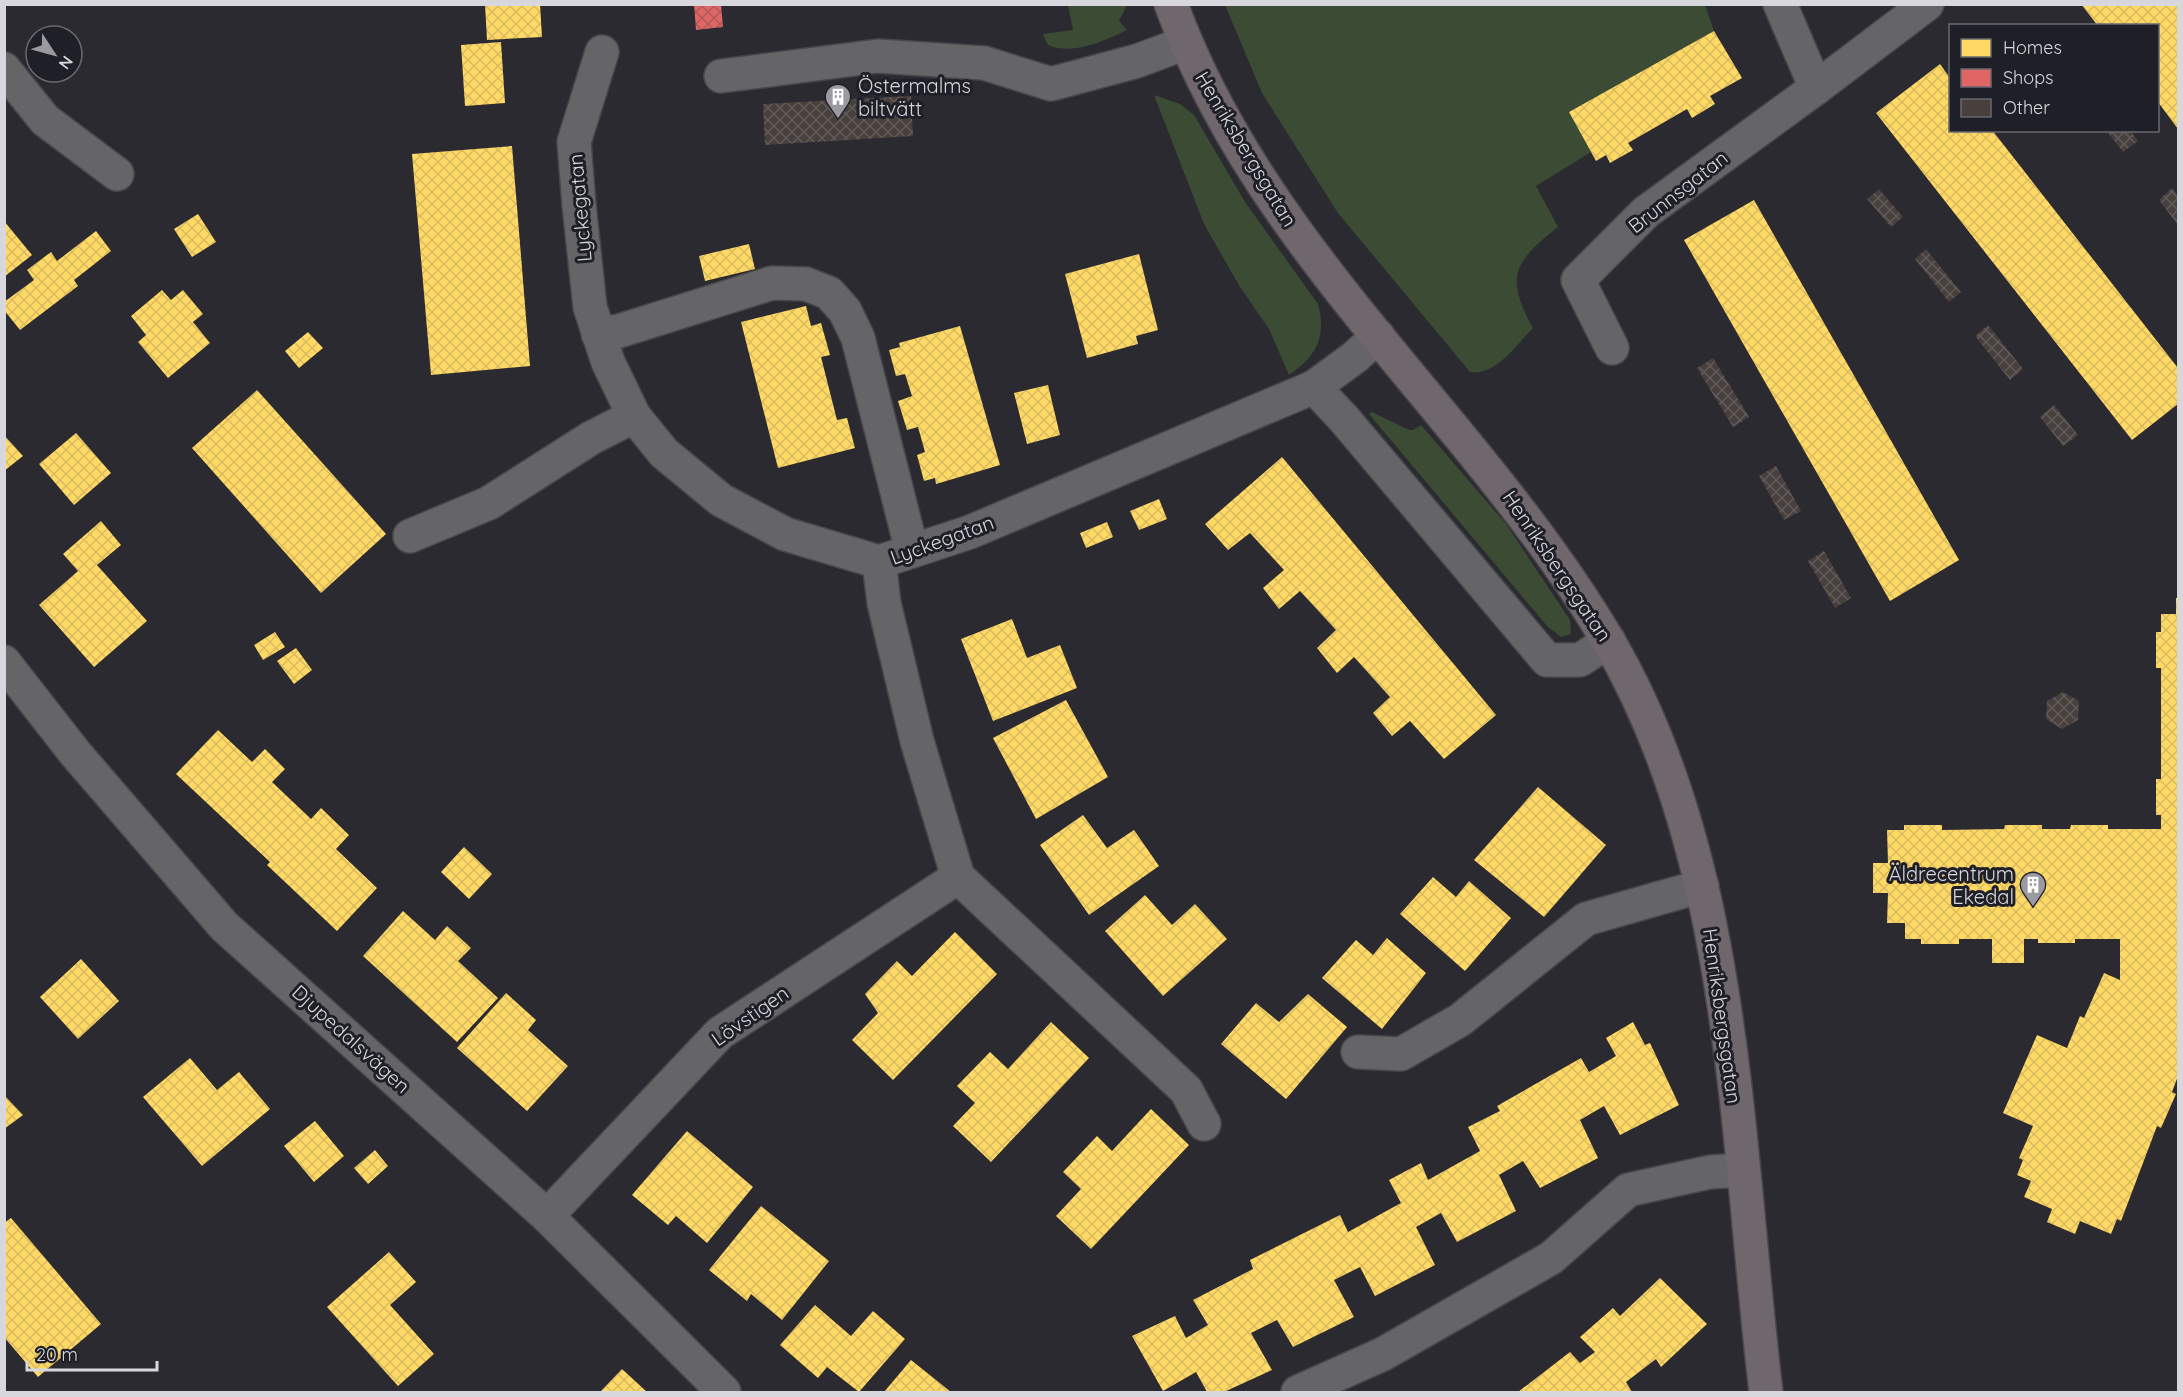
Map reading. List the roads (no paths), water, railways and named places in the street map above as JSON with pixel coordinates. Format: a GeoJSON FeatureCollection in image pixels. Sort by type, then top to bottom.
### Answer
{"type":"FeatureCollection","features":[{"type":"Feature","properties":{"kind":"main road","name":"Henriksbergsgatan"},"geometry":{"type":"LineString","coordinates":[[1172,4],[1185,43],[1231,131],[1269,196],[1324,272],[1509,495],[1582,597],[1609,641],[1641,704],[1678,794],[1702,886],[1726,1029],[1766,1392]]}},
{"type":"Feature","properties":{"kind":"street"},"geometry":{"type":"LineString","coordinates":[[1780,4],[1816,88]]}},
{"type":"Feature","properties":{"kind":"street","name":"Brunnsgatan"},"geometry":{"type":"LineString","coordinates":[[1612,348],[1578,280],[1646,212],[1927,4]]}},
{"type":"Feature","properties":{"kind":"street"},"geometry":{"type":"LineString","coordinates":[[721,76],[878,56],[984,63],[1051,84],[1137,62],[1185,43]]}},
{"type":"Feature","properties":{"kind":"street","name":"Lyckegatan"},"geometry":{"type":"LineString","coordinates":[[602,52],[574,142],[590,307],[608,362],[634,416],[664,453],[721,500],[785,534],[879,562],[970,532],[1314,387],[1355,357],[1378,336]]}},
{"type":"Feature","properties":{"kind":"street"},"geometry":{"type":"LineString","coordinates":[[4,69],[45,120],[117,174]]}},
{"type":"Feature","properties":{"kind":"street"},"geometry":{"type":"LineString","coordinates":[[598,334],[619,331],[772,283],[806,284],[829,293],[845,311],[858,338],[912,551]]}},
{"type":"Feature","properties":{"kind":"street"},"geometry":{"type":"LineString","coordinates":[[1314,387],[1345,420],[1547,660],[1580,660],[1609,641]]}},
{"type":"Feature","properties":{"kind":"street"},"geometry":{"type":"LineString","coordinates":[[410,536],[489,503],[591,438],[634,416]]}},
{"type":"Feature","properties":{"kind":"street"},"geometry":{"type":"LineString","coordinates":[[879,562],[884,603],[917,741],[958,877],[1186,1090],[1204,1124]]}},
{"type":"Feature","properties":{"kind":"street","name":"Djupedalsvägen"},"geometry":{"type":"LineString","coordinates":[[4,662],[75,753],[224,926],[547,1216],[724,1392]]}},
{"type":"Feature","properties":{"kind":"street","name":"Lövstigen"},"geometry":{"type":"LineString","coordinates":[[547,1216],[720,1033],[958,877]]}},
{"type":"Feature","properties":{"kind":"street"},"geometry":{"type":"LineString","coordinates":[[1358,1052],[1401,1054],[1460,1020],[1586,919],[1702,886]]}},
{"type":"Feature","properties":{"kind":"street"},"geometry":{"type":"LineString","coordinates":[[1298,1392],[1383,1354],[1551,1258],[1628,1190],[1710,1172],[1743,1170]]}},
{"type":"Feature","properties":{"kind":"place","name":"Östermalms biltvätt"},"geometry":{"type":"Point","coordinates":[838,120]}},
{"type":"Feature","properties":{"kind":"place","name":"Äldrecentrum Ekedal"},"geometry":{"type":"Point","coordinates":[2033,908]}}]}
